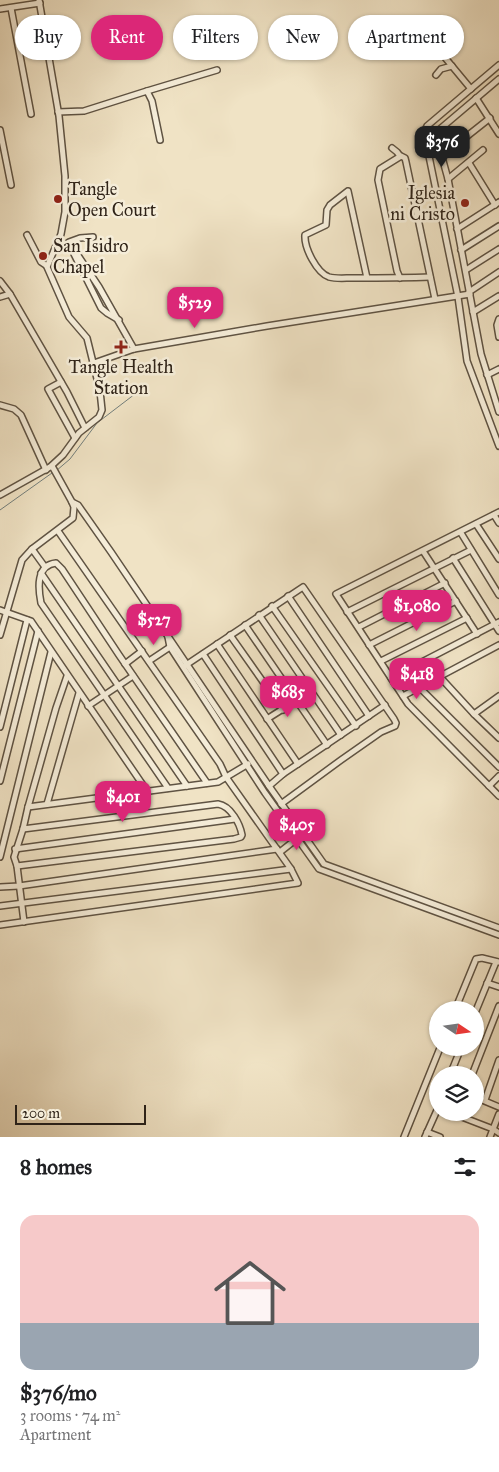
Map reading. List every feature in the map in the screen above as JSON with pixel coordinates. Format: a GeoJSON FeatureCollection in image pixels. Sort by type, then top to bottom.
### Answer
{"type":"FeatureCollection","features":[{"type":"Feature","properties":{"kind":"street"},"geometry":{"type":"LineString","coordinates":[[0,9],[40,1],[58,112],[65,183],[65,212],[60,234],[47,266]]}},
{"type":"Feature","properties":{"kind":"street"},"geometry":{"type":"LineString","coordinates":[[11,8],[31,114]]}},
{"type":"Feature","properties":{"kind":"street"},"geometry":{"type":"LineString","coordinates":[[448,60],[471,89]]}},
{"type":"Feature","properties":{"kind":"street"},"geometry":{"type":"LineString","coordinates":[[499,65],[427,126],[424,132],[458,297],[467,361],[499,446]]}},
{"type":"Feature","properties":{"kind":"street"},"geometry":{"type":"LineString","coordinates":[[436,75],[441,69],[452,66]]}},
{"type":"Feature","properties":{"kind":"street"},"geometry":{"type":"LineString","coordinates":[[58,112],[84,111],[217,70]]}},
{"type":"Feature","properties":{"kind":"street"},"geometry":{"type":"LineString","coordinates":[[499,79],[437,133],[466,270],[480,354],[499,412]]}},
{"type":"Feature","properties":{"kind":"street"},"geometry":{"type":"LineString","coordinates":[[147,91],[152,101],[160,140]]}},
{"type":"Feature","properties":{"kind":"street"},"geometry":{"type":"LineString","coordinates":[[476,98],[499,134]]}},
{"type":"Feature","properties":{"kind":"street"},"geometry":{"type":"LineString","coordinates":[[442,156],[490,118]]}},
{"type":"Feature","properties":{"kind":"street"},"geometry":{"type":"LineString","coordinates":[[0,130],[11,185]]}},
{"type":"Feature","properties":{"kind":"street"},"geometry":{"type":"LineString","coordinates":[[392,148],[406,162],[435,299]]}},
{"type":"Feature","properties":{"kind":"street"},"geometry":{"type":"LineString","coordinates":[[448,179],[483,150]]}},
{"type":"Feature","properties":{"kind":"street"},"geometry":{"type":"LineString","coordinates":[[400,156],[380,169],[378,180],[400,278]]}},
{"type":"Feature","properties":{"kind":"street"},"geometry":{"type":"LineString","coordinates":[[457,229],[497,204],[469,163]]}},
{"type":"Feature","properties":{"kind":"street"},"geometry":{"type":"LineString","coordinates":[[367,278],[348,192],[330,205],[327,210],[326,225],[321,229],[309,232],[305,236],[316,265],[327,276],[333,278],[367,278],[400,278],[430,277]]}},
{"type":"Feature","properties":{"kind":"street"},"geometry":{"type":"LineString","coordinates":[[461,250],[499,226]]}},
{"type":"Feature","properties":{"kind":"street"},"geometry":{"type":"LineString","coordinates":[[60,234],[69,242],[99,286],[134,349]]}},
{"type":"Feature","properties":{"kind":"street"},"geometry":{"type":"LineString","coordinates":[[27,235],[40,262],[47,266],[69,317],[87,338],[102,406],[99,417],[75,438],[54,470]]}},
{"type":"Feature","properties":{"kind":"street"},"geometry":{"type":"LineString","coordinates":[[69,242],[80,238],[93,237]]}},
{"type":"Feature","properties":{"kind":"street"},"geometry":{"type":"LineString","coordinates":[[69,242],[101,308],[119,320]]}},
{"type":"Feature","properties":{"kind":"street"},"geometry":{"type":"LineString","coordinates":[[466,270],[499,249]]}},
{"type":"Feature","properties":{"kind":"street"},"geometry":{"type":"LineString","coordinates":[[94,363],[134,349],[435,299],[458,297],[469,293],[499,272]]}},
{"type":"Feature","properties":{"kind":"street"},"geometry":{"type":"LineString","coordinates":[[0,281],[10,294],[61,382],[85,428]]}},
{"type":"Feature","properties":{"kind":"street"},"geometry":{"type":"LineString","coordinates":[[0,298],[10,294]]}},
{"type":"Feature","properties":{"kind":"street"},"geometry":{"type":"LineString","coordinates":[[473,312],[499,296]]}},
{"type":"Feature","properties":{"kind":"street"},"geometry":{"type":"LineString","coordinates":[[499,320],[497,325],[499,337]]}},
{"type":"Feature","properties":{"kind":"street"},"geometry":{"type":"LineString","coordinates":[[487,375],[499,369]]}},
{"type":"Feature","properties":{"kind":"street"},"geometry":{"type":"LineString","coordinates":[[61,382],[48,389],[75,438]]}},
{"type":"Feature","properties":{"kind":"street"},"geometry":{"type":"LineString","coordinates":[[0,405],[14,409],[20,415],[46,470]]}},
{"type":"Feature","properties":{"kind":"street"},"geometry":{"type":"LineString","coordinates":[[0,495],[46,470],[54,470]]}},
{"type":"Feature","properties":{"kind":"street"},"geometry":{"type":"LineString","coordinates":[[54,470],[74,507],[73,518]]}},
{"type":"Feature","properties":{"kind":"street"},"geometry":{"type":"LineString","coordinates":[[72,502],[78,505],[168,635],[185,666],[247,765],[319,869],[499,928]]}},
{"type":"Feature","properties":{"kind":"street"},"geometry":{"type":"LineString","coordinates":[[499,522],[496,513],[336,594],[415,712],[499,796]]}},
{"type":"Feature","properties":{"kind":"street"},"geometry":{"type":"LineString","coordinates":[[0,635],[22,560],[32,549],[73,518],[86,518]]}},
{"type":"Feature","properties":{"kind":"street"},"geometry":{"type":"LineString","coordinates":[[476,524],[499,559]]}},
{"type":"Feature","properties":{"kind":"street"},"geometry":{"type":"LineString","coordinates":[[0,924],[298,883],[291,869],[226,777],[220,764],[58,531]]}},
{"type":"Feature","properties":{"kind":"street"},"geometry":{"type":"LineString","coordinates":[[461,532],[470,550],[499,595]]}},
{"type":"Feature","properties":{"kind":"street"},"geometry":{"type":"LineString","coordinates":[[32,549],[45,567]]}},
{"type":"Feature","properties":{"kind":"street"},"geometry":{"type":"LineString","coordinates":[[347,612],[470,550]]}},
{"type":"Feature","properties":{"kind":"street"},"geometry":{"type":"LineString","coordinates":[[423,551],[477,634]]}},
{"type":"Feature","properties":{"kind":"street"},"geometry":{"type":"LineString","coordinates":[[452,558],[497,624],[499,630]]}},
{"type":"Feature","properties":{"kind":"street"},"geometry":{"type":"LineString","coordinates":[[168,788],[40,603],[38,588],[45,567],[53,563],[60,566],[207,783]]}},
{"type":"Feature","properties":{"kind":"street"},"geometry":{"type":"LineString","coordinates":[[42,573],[186,786]]}},
{"type":"Feature","properties":{"kind":"street"},"geometry":{"type":"LineString","coordinates":[[359,628],[445,584]]}},
{"type":"Feature","properties":{"kind":"street"},"geometry":{"type":"LineString","coordinates":[[185,666],[303,586],[396,723],[395,726],[381,732],[281,804]]}},
{"type":"Feature","properties":{"kind":"street"},"geometry":{"type":"LineString","coordinates":[[288,596],[370,716]]}},
{"type":"Feature","properties":{"kind":"street"},"geometry":{"type":"LineString","coordinates":[[369,645],[456,601]]}},
{"type":"Feature","properties":{"kind":"street"},"geometry":{"type":"LineString","coordinates":[[272,606],[356,726]]}},
{"type":"Feature","properties":{"kind":"street"},"geometry":{"type":"LineString","coordinates":[[0,610],[31,621],[148,792]]}},
{"type":"Feature","properties":{"kind":"street"},"geometry":{"type":"LineString","coordinates":[[260,615],[341,735]]}},
{"type":"Feature","properties":{"kind":"street"},"geometry":{"type":"LineString","coordinates":[[381,661],[466,618]]}},
{"type":"Feature","properties":{"kind":"street"},"geometry":{"type":"LineString","coordinates":[[0,727],[27,620]]}},
{"type":"Feature","properties":{"kind":"street"},"geometry":{"type":"LineString","coordinates":[[391,678],[497,624]]}},
{"type":"Feature","properties":{"kind":"street"},"geometry":{"type":"LineString","coordinates":[[245,625],[327,744]]}},
{"type":"Feature","properties":{"kind":"street"},"geometry":{"type":"LineString","coordinates":[[0,781],[38,631]]}},
{"type":"Feature","properties":{"kind":"street"},"geometry":{"type":"LineString","coordinates":[[168,635],[170,647],[253,760],[320,860],[328,866],[499,935]]}},
{"type":"Feature","properties":{"kind":"street"},"geometry":{"type":"LineString","coordinates":[[230,635],[283,710]]}},
{"type":"Feature","properties":{"kind":"street"},"geometry":{"type":"LineString","coordinates":[[217,644],[298,764]]}},
{"type":"Feature","properties":{"kind":"street"},"geometry":{"type":"LineString","coordinates":[[403,696],[499,645]]}},
{"type":"Feature","properties":{"kind":"street"},"geometry":{"type":"LineString","coordinates":[[149,661],[170,647]]}},
{"type":"Feature","properties":{"kind":"street"},"geometry":{"type":"LineString","coordinates":[[125,664],[142,651]]}},
{"type":"Feature","properties":{"kind":"street"},"geometry":{"type":"LineString","coordinates":[[0,857],[51,652]]}},
{"type":"Feature","properties":{"kind":"street"},"geometry":{"type":"LineString","coordinates":[[203,654],[283,774]]}},
{"type":"Feature","properties":{"kind":"street"},"geometry":{"type":"LineString","coordinates":[[24,922],[20,886],[14,857],[15,849],[23,830],[56,708],[67,676]]}},
{"type":"Feature","properties":{"kind":"street"},"geometry":{"type":"LineString","coordinates":[[88,706],[105,697],[134,676]]}},
{"type":"Feature","properties":{"kind":"street"},"geometry":{"type":"LineString","coordinates":[[440,677],[499,738]]}},
{"type":"Feature","properties":{"kind":"street"},"geometry":{"type":"LineString","coordinates":[[419,687],[499,767]]}},
{"type":"Feature","properties":{"kind":"street"},"geometry":{"type":"LineString","coordinates":[[47,804],[79,693]]}},
{"type":"Feature","properties":{"kind":"street"},"geometry":{"type":"LineString","coordinates":[[474,714],[499,696]]}},
{"type":"Feature","properties":{"kind":"street"},"geometry":{"type":"LineString","coordinates":[[267,720],[296,700]]}},
{"type":"Feature","properties":{"kind":"street"},"geometry":{"type":"LineString","coordinates":[[494,700],[499,706]]}},
{"type":"Feature","properties":{"kind":"street"},"geometry":{"type":"LineString","coordinates":[[269,786],[283,774],[385,705]]}},
{"type":"Feature","properties":{"kind":"street"},"geometry":{"type":"LineString","coordinates":[[28,807],[218,782],[253,760]]}},
{"type":"Feature","properties":{"kind":"street"},"geometry":{"type":"LineString","coordinates":[[489,786],[499,776]]}},
{"type":"Feature","properties":{"kind":"street"},"geometry":{"type":"LineString","coordinates":[[16,866],[241,837],[242,832],[230,810],[224,805],[218,804],[23,830]]}},
{"type":"Feature","properties":{"kind":"street"},"geometry":{"type":"LineString","coordinates":[[15,849],[234,819]]}},
{"type":"Feature","properties":{"kind":"street"},"geometry":{"type":"LineString","coordinates":[[0,887],[20,886],[278,850],[302,835]]}},
{"type":"Feature","properties":{"kind":"street"},"geometry":{"type":"LineString","coordinates":[[0,906],[291,869]]}},
{"type":"Feature","properties":{"kind":"street"},"geometry":{"type":"LineString","coordinates":[[459,1001],[476,959],[482,958],[498,962],[480,1001]]}},
{"type":"Feature","properties":{"kind":"street"},"geometry":{"type":"LineString","coordinates":[[487,983],[499,987]]}},
{"type":"Feature","properties":{"kind":"street"},"geometry":{"type":"LineString","coordinates":[[476,1066],[499,1006]]}},
{"type":"Feature","properties":{"kind":"street"},"geometry":{"type":"LineString","coordinates":[[404,1137],[437,1056]]}},
{"type":"Feature","properties":{"kind":"street"},"geometry":{"type":"LineString","coordinates":[[499,1060],[485,1100],[499,1107]]}},
{"type":"Feature","properties":{"kind":"street"},"geometry":{"type":"LineString","coordinates":[[490,1137],[499,1114]]}},
{"type":"Feature","properties":{"kind":"street"},"geometry":{"type":"LineString","coordinates":[[432,1121],[426,1135],[440,1137]]}},
{"type":"Feature","properties":{"kind":"street"},"geometry":{"type":"LineString","coordinates":[[472,1121],[493,1129],[499,1134]]}},
{"type":"Feature","properties":{"kind":"waterway"},"geometry":{"type":"LineString","coordinates":[[56,471],[70,459],[97,423],[135,394]]}},
{"type":"Feature","properties":{"kind":"waterway"},"geometry":{"type":"LineString","coordinates":[[0,510],[52,473]]}},
{"type":"Feature","properties":{"kind":"place","name":"Tangle Open Court"},"geometry":{"type":"Point","coordinates":[58,199]}},
{"type":"Feature","properties":{"kind":"place","name":"Iglesia ni Cristo"},"geometry":{"type":"Point","coordinates":[465,203]}},
{"type":"Feature","properties":{"kind":"place","name":"San Isidro Chapel"},"geometry":{"type":"Point","coordinates":[43,256]}},
{"type":"Feature","properties":{"kind":"place","name":"Tangle Health Station"},"geometry":{"type":"Point","coordinates":[121,347]}}]}
